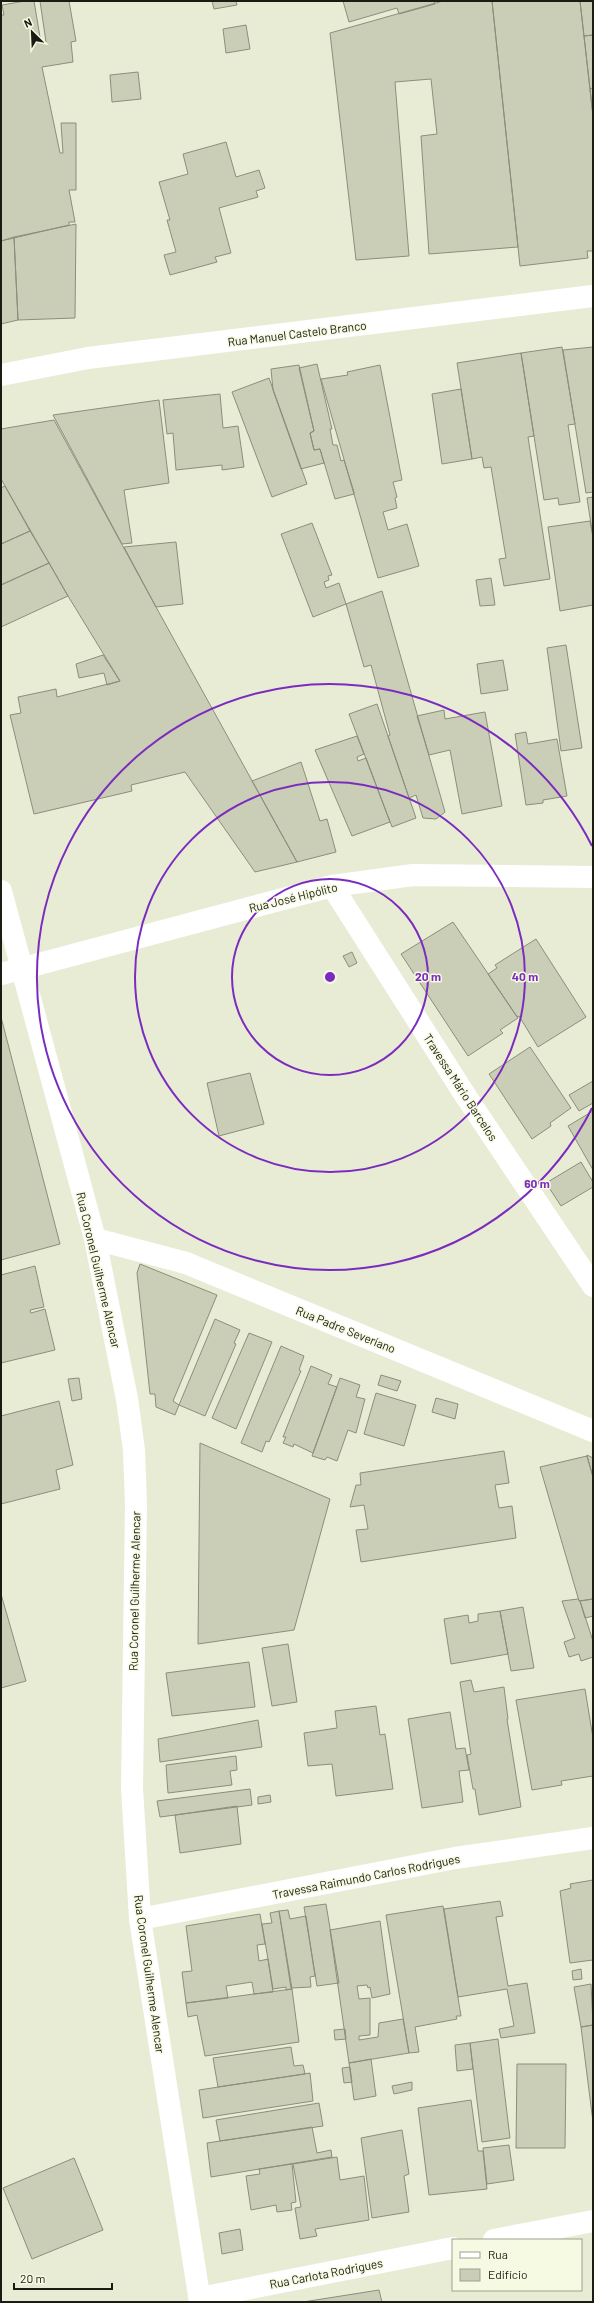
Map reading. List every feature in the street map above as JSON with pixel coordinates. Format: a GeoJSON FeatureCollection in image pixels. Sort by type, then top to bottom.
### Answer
{"type":"FeatureCollection","features":[{"type":"Feature","properties":{"kind":"street","name":"Rua Manuel Castelo Branco"},"geometry":{"type":"LineString","coordinates":[[1,375],[88,358],[593,296]]}},
{"type":"Feature","properties":{"kind":"street","name":"Rua José Hipólito"},"geometry":{"type":"LineString","coordinates":[[1,974],[332,886],[413,876],[593,877]]}},
{"type":"Feature","properties":{"kind":"street","name":"Travessa Mário Barcelos"},"geometry":{"type":"LineString","coordinates":[[332,886],[467,1098],[593,1286]]}},
{"type":"Feature","properties":{"kind":"street","name":"Rua Coronel Guilherme Alencar"},"geometry":{"type":"LineString","coordinates":[[1,891],[95,1239],[127,1399],[134,1450],[136,1505],[132,1788],[140,1919],[200,2300]]}},
{"type":"Feature","properties":{"kind":"street","name":"Rua Padre Severíano"},"geometry":{"type":"LineString","coordinates":[[95,1239],[186,1263],[593,1431]]}},
{"type":"Feature","properties":{"kind":"street","name":"Travessa Raimundo Carlos Rodrigues"},"geometry":{"type":"LineString","coordinates":[[140,1919],[455,1858],[593,1838]]}},
{"type":"Feature","properties":{"kind":"street"},"geometry":{"type":"LineString","coordinates":[[499,2239],[593,2221]]}},
{"type":"Feature","properties":{"kind":"street","name":"Rua Carlota Rodrigues"},"geometry":{"type":"LineString","coordinates":[[200,2300],[452,2248]]}},
{"type":"Feature","properties":{"kind":"building"},"geometry":{"type":"Polygon","coordinates":[[[34,1],[41,43],[46,42],[40,1],[69,1],[76,41],[71,42],[73,62],[42,67],[60,153],[63,153],[61,123],[76,123],[76,190],[69,190],[75,222],[69,222],[69,225],[1,241],[1,15],[4,15],[2,5],[34,1]]]}},
{"type":"Feature","properties":{"kind":"building"},"geometry":{"type":"Polygon","coordinates":[[[212,1],[236,1],[237,5],[214,9],[212,1]]]}},
{"type":"Feature","properties":{"kind":"building"},"geometry":{"type":"Polygon","coordinates":[[[343,1],[434,1],[435,4],[399,14],[397,8],[349,22],[343,1]]]}},
{"type":"Feature","properties":{"kind":"building"},"geometry":{"type":"Polygon","coordinates":[[[443,1],[492,1],[518,247],[429,254],[421,136],[437,134],[431,79],[395,82],[409,256],[356,260],[330,33],[443,1]]]}},
{"type":"Feature","properties":{"kind":"building"},"geometry":{"type":"Polygon","coordinates":[[[492,1],[580,1],[593,116],[593,251],[587,251],[588,258],[520,266],[492,1]]]}},
{"type":"Feature","properties":{"kind":"building"},"geometry":{"type":"Polygon","coordinates":[[[580,1],[593,1],[593,35],[584,36],[580,1]]]}},
{"type":"Feature","properties":{"kind":"building"},"geometry":{"type":"Polygon","coordinates":[[[246,25],[250,49],[226,53],[223,29],[246,25]]]}},
{"type":"Feature","properties":{"kind":"building"},"geometry":{"type":"Polygon","coordinates":[[[593,35],[593,88],[590,89],[584,36],[593,35]]]}},
{"type":"Feature","properties":{"kind":"building"},"geometry":{"type":"Polygon","coordinates":[[[138,72],[141,99],[112,102],[110,75],[138,72]]]}},
{"type":"Feature","properties":{"kind":"building"},"geometry":{"type":"Polygon","coordinates":[[[593,88],[593,116],[590,89],[593,88]]]}},
{"type":"Feature","properties":{"kind":"building"},"geometry":{"type":"Polygon","coordinates":[[[226,142],[236,177],[259,170],[265,188],[256,191],[258,197],[219,208],[231,253],[215,257],[217,262],[170,275],[164,255],[176,252],[167,220],[170,220],[159,182],[188,174],[183,154],[226,142]]]}},
{"type":"Feature","properties":{"kind":"building"},"geometry":{"type":"Polygon","coordinates":[[[76,224],[75,318],[18,320],[14,237],[76,224]]]}},
{"type":"Feature","properties":{"kind":"building"},"geometry":{"type":"Polygon","coordinates":[[[14,237],[18,320],[1,324],[1,241],[14,237]]]}},
{"type":"Feature","properties":{"kind":"building"},"geometry":{"type":"Polygon","coordinates":[[[562,347],[575,424],[568,425],[580,502],[559,505],[558,498],[544,500],[521,353],[562,347]]]}},
{"type":"Feature","properties":{"kind":"building"},"geometry":{"type":"Polygon","coordinates":[[[593,347],[593,492],[586,493],[563,350],[593,347]]]}},
{"type":"Feature","properties":{"kind":"building"},"geometry":{"type":"Polygon","coordinates":[[[521,353],[534,436],[528,437],[550,579],[504,586],[499,559],[506,558],[491,467],[484,468],[482,457],[472,459],[457,363],[521,353]]]}},
{"type":"Feature","properties":{"kind":"building"},"geometry":{"type":"Polygon","coordinates":[[[317,364],[332,429],[330,429],[333,445],[337,445],[341,461],[344,460],[354,492],[354,494],[335,499],[320,449],[314,450],[310,433],[314,431],[299,368],[317,364]]]}},
{"type":"Feature","properties":{"kind":"building"},"geometry":{"type":"Polygon","coordinates":[[[299,365],[314,431],[310,433],[314,450],[320,449],[324,463],[301,469],[273,390],[271,369],[299,365]]]}},
{"type":"Feature","properties":{"kind":"building"},"geometry":{"type":"Polygon","coordinates":[[[380,365],[402,480],[393,482],[397,497],[395,498],[397,508],[383,512],[388,530],[407,524],[419,566],[378,578],[321,379],[348,375],[347,372],[380,365]]]}},
{"type":"Feature","properties":{"kind":"building"},"geometry":{"type":"Polygon","coordinates":[[[269,378],[307,484],[272,497],[232,392],[269,378]]]}},
{"type":"Feature","properties":{"kind":"building"},"geometry":{"type":"Polygon","coordinates":[[[461,389],[472,459],[442,464],[432,394],[461,389]]]}},
{"type":"Feature","properties":{"kind":"building"},"geometry":{"type":"Polygon","coordinates":[[[220,394],[223,428],[238,426],[244,467],[222,470],[222,465],[176,470],[173,433],[167,434],[163,400],[220,394]]]}},
{"type":"Feature","properties":{"kind":"building"},"geometry":{"type":"Polygon","coordinates":[[[159,400],[169,483],[124,490],[132,543],[122,544],[53,415],[159,400]]]}},
{"type":"Feature","properties":{"kind":"building"},"geometry":{"type":"Polygon","coordinates":[[[54,420],[297,862],[255,872],[185,772],[131,785],[132,791],[34,814],[10,715],[21,713],[18,697],[56,689],[57,697],[120,681],[68,596],[1,479],[1,429],[54,420]]]}},
{"type":"Feature","properties":{"kind":"building"},"geometry":{"type":"Polygon","coordinates":[[[5,486],[30,531],[1,544],[1,488],[5,486]]]}},
{"type":"Feature","properties":{"kind":"building"},"geometry":{"type":"Polygon","coordinates":[[[593,497],[593,537],[587,498],[593,497]]]}},
{"type":"Feature","properties":{"kind":"building"},"geometry":{"type":"Polygon","coordinates":[[[590,521],[593,537],[593,605],[560,611],[548,527],[590,521]]]}},
{"type":"Feature","properties":{"kind":"building"},"geometry":{"type":"Polygon","coordinates":[[[312,523],[332,575],[328,576],[329,580],[324,582],[326,588],[339,583],[346,604],[313,617],[281,534],[312,523]]]}},
{"type":"Feature","properties":{"kind":"building"},"geometry":{"type":"Polygon","coordinates":[[[30,531],[49,563],[1,585],[1,544],[30,531]]]}},
{"type":"Feature","properties":{"kind":"building"},"geometry":{"type":"Polygon","coordinates":[[[176,542],[183,604],[156,607],[124,547],[176,542]]]}},
{"type":"Feature","properties":{"kind":"building"},"geometry":{"type":"Polygon","coordinates":[[[49,563],[68,596],[1,627],[1,585],[49,563]]]}},
{"type":"Feature","properties":{"kind":"building"},"geometry":{"type":"Polygon","coordinates":[[[491,578],[495,605],[480,606],[476,580],[491,578]]]}},
{"type":"Feature","properties":{"kind":"building"},"geometry":{"type":"Polygon","coordinates":[[[382,591],[445,812],[436,819],[423,818],[416,795],[409,798],[388,736],[390,735],[371,665],[364,667],[346,604],[382,591]]]}},
{"type":"Feature","properties":{"kind":"building"},"geometry":{"type":"Polygon","coordinates":[[[566,645],[582,748],[561,751],[547,648],[566,645]]]}},
{"type":"Feature","properties":{"kind":"building"},"geometry":{"type":"Polygon","coordinates":[[[103,655],[120,681],[107,685],[104,673],[79,678],[76,664],[103,655]]]}},
{"type":"Feature","properties":{"kind":"building"},"geometry":{"type":"Polygon","coordinates":[[[503,660],[508,690],[481,694],[477,664],[503,660]]]}},
{"type":"Feature","properties":{"kind":"building"},"geometry":{"type":"Polygon","coordinates":[[[377,704],[416,818],[392,827],[349,714],[377,704]]]}},
{"type":"Feature","properties":{"kind":"building"},"geometry":{"type":"Polygon","coordinates":[[[444,710],[445,719],[485,712],[502,806],[462,814],[450,750],[429,755],[417,716],[444,710]]]}},
{"type":"Feature","properties":{"kind":"building"},"geometry":{"type":"Polygon","coordinates":[[[526,732],[528,744],[557,739],[567,796],[543,800],[543,803],[526,805],[515,734],[526,732]]]}},
{"type":"Feature","properties":{"kind":"building"},"geometry":{"type":"Polygon","coordinates":[[[357,736],[364,754],[357,757],[358,761],[366,758],[390,822],[352,836],[315,750],[357,736]]]}},
{"type":"Feature","properties":{"kind":"building"},"geometry":{"type":"Polygon","coordinates":[[[301,762],[320,821],[327,819],[336,852],[297,862],[252,781],[301,762]]]}},
{"type":"Feature","properties":{"kind":"building"},"geometry":{"type":"Polygon","coordinates":[[[453,922],[518,1018],[500,1030],[503,1033],[468,1056],[401,954],[453,922]]]}},
{"type":"Feature","properties":{"kind":"building"},"geometry":{"type":"Polygon","coordinates":[[[536,939],[586,1017],[538,1047],[519,1016],[517,1017],[488,974],[497,968],[495,965],[536,939]]]}},
{"type":"Feature","properties":{"kind":"building"},"geometry":{"type":"Polygon","coordinates":[[[352,952],[357,963],[349,967],[343,956],[352,952]]]}},
{"type":"Feature","properties":{"kind":"building"},"geometry":{"type":"Polygon","coordinates":[[[1,1017],[60,1244],[1,1260],[1,1017]]]}},
{"type":"Feature","properties":{"kind":"building"},"geometry":{"type":"Polygon","coordinates":[[[530,1047],[571,1108],[550,1123],[551,1126],[532,1139],[489,1074],[530,1047]]]}},
{"type":"Feature","properties":{"kind":"building"},"geometry":{"type":"Polygon","coordinates":[[[250,1073],[264,1124],[219,1136],[207,1083],[250,1073]]]}},
{"type":"Feature","properties":{"kind":"building"},"geometry":{"type":"Polygon","coordinates":[[[593,1081],[593,1103],[579,1111],[569,1095],[593,1081]]]}},
{"type":"Feature","properties":{"kind":"building"},"geometry":{"type":"Polygon","coordinates":[[[593,1111],[593,1170],[568,1126],[593,1111]]]}},
{"type":"Feature","properties":{"kind":"building"},"geometry":{"type":"Polygon","coordinates":[[[581,1162],[593,1182],[593,1187],[561,1206],[546,1183],[581,1162]]]}},
{"type":"Feature","properties":{"kind":"building"},"geometry":{"type":"Polygon","coordinates":[[[140,1264],[217,1295],[173,1401],[179,1405],[175,1415],[156,1407],[155,1394],[150,1394],[137,1273],[140,1264]]]}},
{"type":"Feature","properties":{"kind":"building"},"geometry":{"type":"Polygon","coordinates":[[[35,1266],[44,1307],[30,1310],[31,1313],[45,1309],[55,1350],[1,1363],[1,1275],[35,1266]]]}},
{"type":"Feature","properties":{"kind":"building"},"geometry":{"type":"Polygon","coordinates":[[[215,1319],[240,1330],[234,1343],[236,1344],[205,1416],[179,1405],[215,1319]]]}},
{"type":"Feature","properties":{"kind":"building"},"geometry":{"type":"Polygon","coordinates":[[[249,1333],[272,1342],[236,1429],[212,1418],[249,1333]]]}},
{"type":"Feature","properties":{"kind":"building"},"geometry":{"type":"Polygon","coordinates":[[[281,1346],[304,1356],[299,1370],[301,1371],[269,1442],[266,1441],[262,1452],[241,1443],[281,1346]]]}},
{"type":"Feature","properties":{"kind":"building"},"geometry":{"type":"Polygon","coordinates":[[[311,1366],[332,1375],[328,1384],[337,1387],[313,1453],[294,1444],[293,1447],[283,1443],[286,1437],[283,1437],[311,1366]]]}},
{"type":"Feature","properties":{"kind":"building"},"geometry":{"type":"Polygon","coordinates":[[[381,1375],[401,1381],[397,1391],[378,1385],[381,1375]]]}},
{"type":"Feature","properties":{"kind":"building"},"geometry":{"type":"Polygon","coordinates":[[[79,1378],[82,1399],[72,1401],[68,1379],[79,1378]]]}},
{"type":"Feature","properties":{"kind":"building"},"geometry":{"type":"Polygon","coordinates":[[[340,1378],[360,1385],[356,1397],[365,1399],[356,1433],[348,1430],[337,1461],[327,1457],[325,1460],[312,1456],[340,1378]]]}},
{"type":"Feature","properties":{"kind":"building"},"geometry":{"type":"Polygon","coordinates":[[[376,1393],[416,1405],[404,1446],[364,1434],[376,1393]]]}},
{"type":"Feature","properties":{"kind":"building"},"geometry":{"type":"Polygon","coordinates":[[[436,1398],[458,1404],[455,1419],[432,1412],[436,1398]]]}},
{"type":"Feature","properties":{"kind":"building"},"geometry":{"type":"Polygon","coordinates":[[[59,1401],[73,1465],[56,1470],[60,1489],[1,1504],[1,1416],[59,1401]]]}},
{"type":"Feature","properties":{"kind":"building"},"geometry":{"type":"Polygon","coordinates":[[[200,1443],[330,1499],[294,1630],[198,1644],[200,1443]]]}},
{"type":"Feature","properties":{"kind":"building"},"geometry":{"type":"Polygon","coordinates":[[[504,1451],[509,1483],[495,1485],[499,1508],[512,1506],[516,1538],[361,1562],[356,1530],[368,1529],[364,1505],[350,1507],[356,1485],[361,1485],[360,1473],[504,1451]]]}},
{"type":"Feature","properties":{"kind":"building"},"geometry":{"type":"Polygon","coordinates":[[[587,1456],[593,1458],[593,1477],[587,1456]]]}},
{"type":"Feature","properties":{"kind":"building"},"geometry":{"type":"Polygon","coordinates":[[[587,1456],[593,1477],[593,1599],[579,1601],[540,1467],[587,1456]]]}},
{"type":"Feature","properties":{"kind":"building"},"geometry":{"type":"Polygon","coordinates":[[[1,1594],[26,1681],[1,1688],[1,1594]]]}},
{"type":"Feature","properties":{"kind":"building"},"geometry":{"type":"Polygon","coordinates":[[[578,1599],[580,1601],[593,1641],[593,1657],[581,1661],[579,1654],[569,1657],[564,1642],[575,1638],[562,1601],[578,1599]]]}},
{"type":"Feature","properties":{"kind":"building"},"geometry":{"type":"Polygon","coordinates":[[[593,1599],[593,1616],[585,1618],[580,1601],[593,1599]]]}},
{"type":"Feature","properties":{"kind":"building"},"geometry":{"type":"Polygon","coordinates":[[[523,1607],[534,1668],[511,1671],[500,1611],[523,1607]]]}},
{"type":"Feature","properties":{"kind":"building"},"geometry":{"type":"Polygon","coordinates":[[[500,1611],[508,1654],[451,1664],[444,1619],[468,1615],[469,1623],[478,1621],[478,1614],[500,1611]]]}},
{"type":"Feature","properties":{"kind":"building"},"geometry":{"type":"Polygon","coordinates":[[[288,1644],[297,1702],[272,1706],[262,1648],[288,1644]]]}},
{"type":"Feature","properties":{"kind":"building"},"geometry":{"type":"Polygon","coordinates":[[[249,1662],[255,1707],[172,1716],[166,1673],[249,1662]]]}},
{"type":"Feature","properties":{"kind":"building"},"geometry":{"type":"Polygon","coordinates":[[[471,1680],[474,1692],[504,1687],[507,1719],[521,1807],[479,1815],[467,1755],[471,1754],[460,1682],[471,1680]]]}},
{"type":"Feature","properties":{"kind":"building"},"geometry":{"type":"Polygon","coordinates":[[[585,1689],[593,1738],[593,1776],[561,1781],[562,1785],[532,1790],[516,1700],[585,1689]]]}},
{"type":"Feature","properties":{"kind":"building"},"geometry":{"type":"Polygon","coordinates":[[[376,1706],[380,1735],[385,1734],[393,1789],[336,1796],[332,1764],[308,1766],[304,1733],[337,1728],[335,1711],[376,1706]]]}},
{"type":"Feature","properties":{"kind":"building"},"geometry":{"type":"Polygon","coordinates":[[[450,1712],[456,1749],[465,1748],[469,1770],[459,1771],[463,1802],[422,1808],[408,1719],[450,1712]]]}},
{"type":"Feature","properties":{"kind":"building"},"geometry":{"type":"Polygon","coordinates":[[[258,1720],[262,1747],[160,1762],[158,1739],[258,1720]]]}},
{"type":"Feature","properties":{"kind":"building"},"geometry":{"type":"Polygon","coordinates":[[[236,1756],[237,1770],[230,1771],[232,1785],[168,1793],[166,1765],[236,1756]]]}},
{"type":"Feature","properties":{"kind":"building"},"geometry":{"type":"Polygon","coordinates":[[[250,1789],[252,1805],[160,1817],[157,1801],[250,1789]]]}},
{"type":"Feature","properties":{"kind":"building"},"geometry":{"type":"Polygon","coordinates":[[[270,1795],[271,1802],[258,1804],[258,1797],[270,1795]]]}},
{"type":"Feature","properties":{"kind":"building"},"geometry":{"type":"Polygon","coordinates":[[[237,1806],[241,1844],[180,1853],[175,1815],[237,1806]]]}},
{"type":"Feature","properties":{"kind":"building"},"geometry":{"type":"Polygon","coordinates":[[[593,1880],[593,1960],[570,1963],[560,1891],[571,1888],[570,1884],[593,1880]]]}},
{"type":"Feature","properties":{"kind":"building"},"geometry":{"type":"Polygon","coordinates":[[[500,1901],[503,1916],[496,1917],[508,1986],[527,1983],[535,2033],[501,2038],[499,2029],[514,2026],[507,1989],[458,1997],[444,1909],[500,1901]]]}},
{"type":"Feature","properties":{"kind":"building"},"geometry":{"type":"Polygon","coordinates":[[[326,1904],[339,1983],[317,1986],[304,1907],[326,1904]]]}},
{"type":"Feature","properties":{"kind":"building"},"geometry":{"type":"Polygon","coordinates":[[[443,1906],[461,2016],[456,2016],[457,2019],[415,2027],[419,2052],[409,2053],[386,1915],[443,1906]]]}},
{"type":"Feature","properties":{"kind":"building"},"geometry":{"type":"Polygon","coordinates":[[[288,1910],[290,1919],[306,1916],[315,1976],[310,1977],[311,1987],[291,1988],[279,1911],[288,1910]]]}},
{"type":"Feature","properties":{"kind":"building"},"geometry":{"type":"Polygon","coordinates":[[[279,1911],[292,1989],[286,1990],[286,1987],[273,1989],[262,1924],[272,1923],[270,1913],[279,1911]]]}},
{"type":"Feature","properties":{"kind":"building"},"geometry":{"type":"Polygon","coordinates":[[[260,1914],[265,1944],[257,1945],[259,1961],[268,1959],[273,1992],[254,1994],[252,1982],[226,1986],[228,1998],[186,2003],[182,1972],[192,1971],[186,1926],[260,1914]]]}},
{"type":"Feature","properties":{"kind":"building"},"geometry":{"type":"Polygon","coordinates":[[[380,1921],[390,1994],[372,1998],[370,1987],[368,1988],[367,1985],[357,1986],[359,1999],[370,1998],[370,2035],[359,2036],[359,2040],[378,2037],[379,2023],[403,2019],[409,2053],[349,2063],[330,1930],[380,1921]]]}},
{"type":"Feature","properties":{"kind":"building"},"geometry":{"type":"Polygon","coordinates":[[[581,1969],[582,1979],[573,1980],[572,1971],[581,1969]]]}},
{"type":"Feature","properties":{"kind":"building"},"geometry":{"type":"Polygon","coordinates":[[[591,1984],[593,2025],[581,2027],[574,1987],[591,1984]]]}},
{"type":"Feature","properties":{"kind":"building"},"geometry":{"type":"Polygon","coordinates":[[[292,1989],[299,2042],[205,2056],[197,2015],[188,2017],[186,2003],[292,1989]]]}},
{"type":"Feature","properties":{"kind":"building"},"geometry":{"type":"Polygon","coordinates":[[[593,2025],[593,2122],[581,2027],[593,2025]]]}},
{"type":"Feature","properties":{"kind":"building"},"geometry":{"type":"Polygon","coordinates":[[[345,2029],[346,2039],[335,2040],[334,2030],[345,2029]]]}},
{"type":"Feature","properties":{"kind":"building"},"geometry":{"type":"Polygon","coordinates":[[[498,2039],[510,2138],[482,2142],[470,2043],[498,2039]]]}},
{"type":"Feature","properties":{"kind":"building"},"geometry":{"type":"Polygon","coordinates":[[[470,2043],[473,2069],[457,2071],[455,2045],[470,2043]]]}},
{"type":"Feature","properties":{"kind":"building"},"geometry":{"type":"Polygon","coordinates":[[[291,2047],[294,2066],[303,2065],[305,2074],[218,2087],[213,2058],[291,2047]]]}},
{"type":"Feature","properties":{"kind":"building"},"geometry":{"type":"Polygon","coordinates":[[[371,2059],[376,2096],[354,2100],[349,2063],[371,2059]]]}},
{"type":"Feature","properties":{"kind":"building"},"geometry":{"type":"Polygon","coordinates":[[[517,2064],[566,2064],[565,2148],[516,2148],[517,2064]]]}},
{"type":"Feature","properties":{"kind":"building"},"geometry":{"type":"Polygon","coordinates":[[[350,2067],[352,2082],[344,2083],[342,2068],[350,2067]]]}},
{"type":"Feature","properties":{"kind":"building"},"geometry":{"type":"Polygon","coordinates":[[[310,2073],[313,2101],[203,2118],[199,2090],[310,2073]]]}},
{"type":"Feature","properties":{"kind":"building"},"geometry":{"type":"Polygon","coordinates":[[[412,2082],[412,2090],[394,2094],[392,2086],[412,2082]]]}},
{"type":"Feature","properties":{"kind":"building"},"geometry":{"type":"Polygon","coordinates":[[[471,2100],[478,2151],[483,2151],[487,2189],[429,2195],[418,2108],[471,2100]]]}},
{"type":"Feature","properties":{"kind":"building"},"geometry":{"type":"Polygon","coordinates":[[[319,2103],[323,2126],[220,2141],[216,2120],[319,2103]]]}},
{"type":"Feature","properties":{"kind":"building"},"geometry":{"type":"Polygon","coordinates":[[[312,2127],[317,2153],[331,2150],[332,2157],[211,2177],[207,2143],[312,2127]]]}},
{"type":"Feature","properties":{"kind":"building"},"geometry":{"type":"Polygon","coordinates":[[[402,2130],[409,2174],[404,2176],[409,2212],[372,2218],[361,2138],[402,2130]]]}},
{"type":"Feature","properties":{"kind":"building"},"geometry":{"type":"Polygon","coordinates":[[[509,2145],[514,2180],[487,2184],[483,2148],[509,2145]]]}},
{"type":"Feature","properties":{"kind":"building"},"geometry":{"type":"Polygon","coordinates":[[[337,2157],[340,2180],[364,2176],[369,2220],[315,2229],[317,2236],[300,2239],[295,2208],[301,2207],[293,2164],[337,2157]]]}},
{"type":"Feature","properties":{"kind":"building"},"geometry":{"type":"Polygon","coordinates":[[[74,2158],[103,2230],[32,2259],[3,2188],[74,2158]]]}},
{"type":"Feature","properties":{"kind":"building"},"geometry":{"type":"Polygon","coordinates":[[[292,2164],[296,2202],[291,2203],[292,2210],[277,2212],[276,2205],[251,2210],[246,2176],[260,2174],[259,2169],[292,2164]]]}},
{"type":"Feature","properties":{"kind":"building"},"geometry":{"type":"Polygon","coordinates":[[[240,2229],[243,2250],[222,2254],[219,2233],[240,2229]]]}},
{"type":"Feature","properties":{"kind":"building"},"geometry":{"type":"Polygon","coordinates":[[[379,2290],[382,2302],[303,2302],[379,2290]]]}}]}
